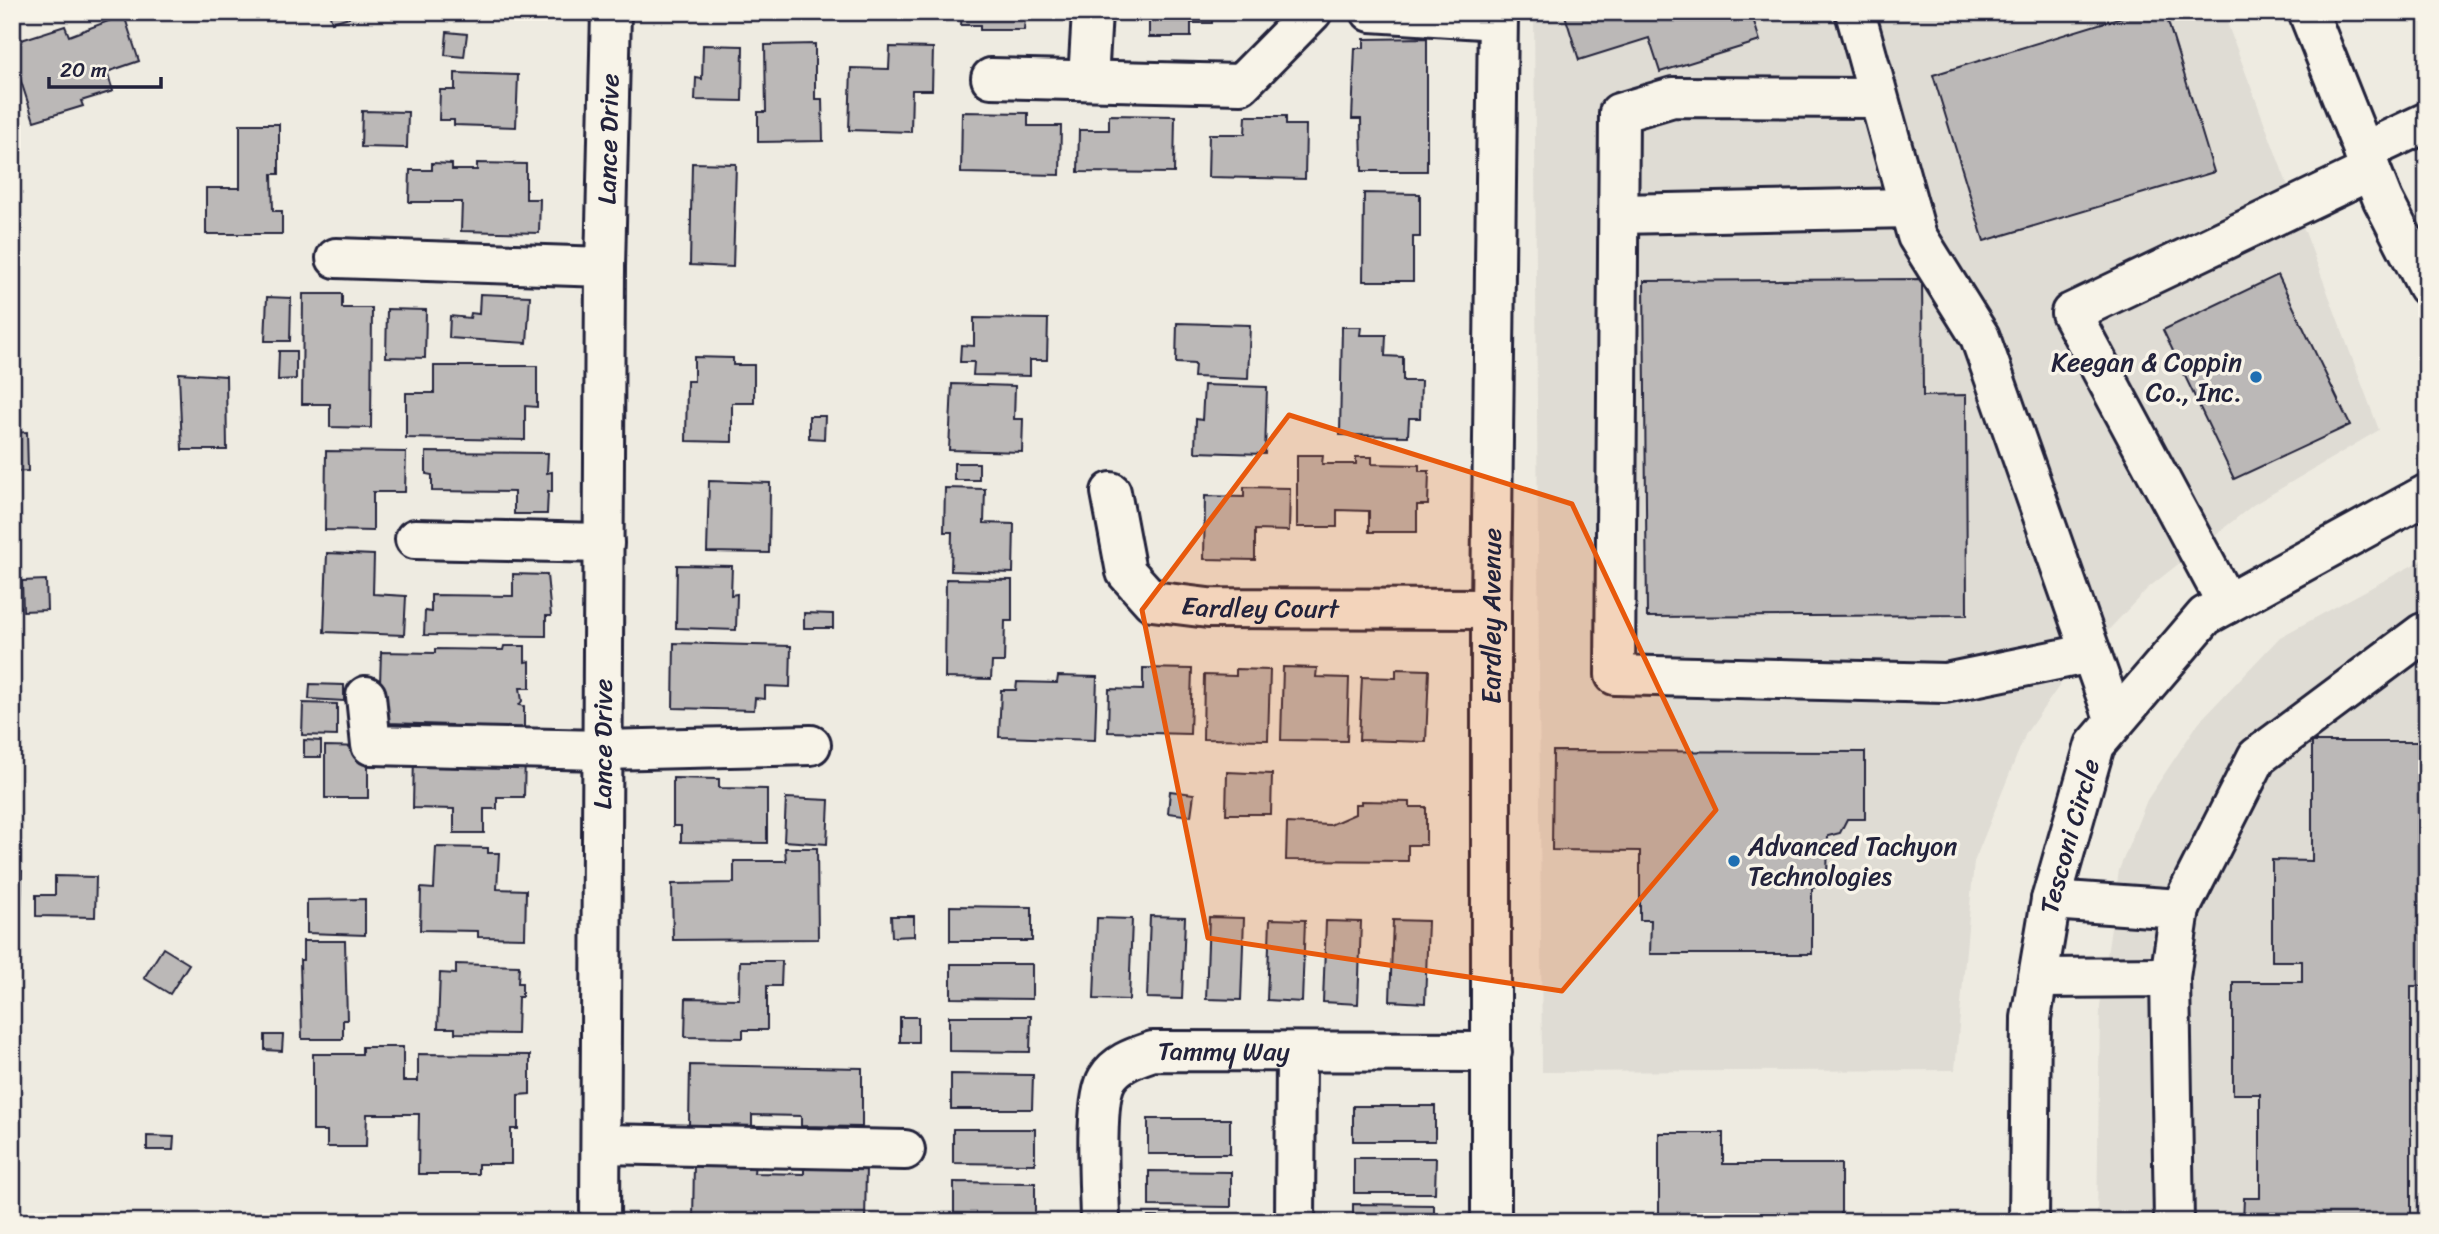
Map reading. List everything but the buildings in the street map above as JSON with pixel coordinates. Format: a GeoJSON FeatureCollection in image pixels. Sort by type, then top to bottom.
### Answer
{"type":"FeatureCollection","features":[{"type":"Feature","properties":{"kind":"street","name":"Lance Drive"},"geometry":{"type":"LineString","coordinates":[[600,1222],[605,267],[611,12]]}},
{"type":"Feature","properties":{"kind":"street"},"geometry":{"type":"LineString","coordinates":[[1088,80],[1092,12]]}},
{"type":"Feature","properties":{"kind":"street"},"geometry":{"type":"LineString","coordinates":[[991,78],[1241,84],[1312,12]]}},
{"type":"Feature","properties":{"kind":"street"},"geometry":{"type":"LineString","coordinates":[[1371,12],[1498,16]]}},
{"type":"Feature","properties":{"kind":"street"},"geometry":{"type":"LineString","coordinates":[[2308,12],[2367,161],[2427,286]]}},
{"type":"Feature","properties":{"kind":"street"},"geometry":{"type":"LineString","coordinates":[[1857,13],[1917,236],[1980,337],[2115,722]]}},
{"type":"Feature","properties":{"kind":"street","name":"Eardley Avenue"},"geometry":{"type":"LineString","coordinates":[[1491,1222],[1491,609],[1498,16]]}},
{"type":"Feature","properties":{"kind":"street"},"geometry":{"type":"LineString","coordinates":[[1878,98],[1673,97],[1619,113],[1615,675],[1945,682],[2091,653]]}},
{"type":"Feature","properties":{"kind":"street"},"geometry":{"type":"LineString","coordinates":[[2227,604],[2071,313],[2367,161],[2427,122]]}},
{"type":"Feature","properties":{"kind":"street"},"geometry":{"type":"LineString","coordinates":[[1619,214],[1909,208]]}},
{"type":"Feature","properties":{"kind":"street"},"geometry":{"type":"LineString","coordinates":[[336,258],[605,267]]}},
{"type":"Feature","properties":{"kind":"street","name":"Eardley Court"},"geometry":{"type":"LineString","coordinates":[[1111,492],[1126,572],[1152,601],[1208,608],[1491,609]]}},
{"type":"Feature","properties":{"kind":"street","name":"Tesconi Circle"},"geometry":{"type":"LineString","coordinates":[[2029,1222],[2031,1018],[2051,900],[2095,745],[2205,616],[2427,495]]}},
{"type":"Feature","properties":{"kind":"street"},"geometry":{"type":"LineString","coordinates":[[415,539],[604,543]]}},
{"type":"Feature","properties":{"kind":"street"},"geometry":{"type":"LineString","coordinates":[[2174,1222],[2170,977],[2180,909],[2257,757],[2423,633],[2427,638]]}},
{"type":"Feature","properties":{"kind":"street"},"geometry":{"type":"LineString","coordinates":[[366,696],[371,745],[603,750],[811,745]]}},
{"type":"Feature","properties":{"kind":"street"},"geometry":{"type":"LineString","coordinates":[[2051,900],[2180,909]]}},
{"type":"Feature","properties":{"kind":"street"},"geometry":{"type":"LineString","coordinates":[[2038,978],[2170,977]]}},
{"type":"Feature","properties":{"kind":"street","name":"Tammy Way"},"geometry":{"type":"LineString","coordinates":[[1100,1222],[1100,1104],[1107,1079],[1125,1060],[1153,1051],[1296,1054],[1492,1052]]}},
{"type":"Feature","properties":{"kind":"street"},"geometry":{"type":"LineString","coordinates":[[1295,1222],[1296,1054]]}},
{"type":"Feature","properties":{"kind":"street"},"geometry":{"type":"LineString","coordinates":[[601,1144],[905,1150]]}},
{"type":"Feature","properties":{"kind":"highlighted area"},"geometry":{"type":"Polygon","coordinates":[[[1289,415],[1572,504],[1716,810],[1562,991],[1208,938],[1142,610],[1289,415]]]}},
{"type":"Feature","properties":{"kind":"shaded area"},"geometry":{"type":"Polygon","coordinates":[[[1534,12],[2223,12],[2379,430],[2253,505],[2148,588],[2069,672],[2026,733],[1974,862],[1955,1070],[1542,1072],[1534,12]]]}},
{"type":"Feature","properties":{"kind":"shaded area"},"geometry":{"type":"Polygon","coordinates":[[[2422,560],[2427,567],[2427,1222],[2097,1222],[2100,1006],[2119,870],[2147,800],[2199,722],[2280,637],[2422,560]]]}},
{"type":"Feature","properties":{"kind":"place","name":"Keegan & Coppin Co., Inc."},"geometry":{"type":"Point","coordinates":[2256,377]}},
{"type":"Feature","properties":{"kind":"place","name":"Advanced Tachyon Technologies"},"geometry":{"type":"Point","coordinates":[1734,861]}}]}
